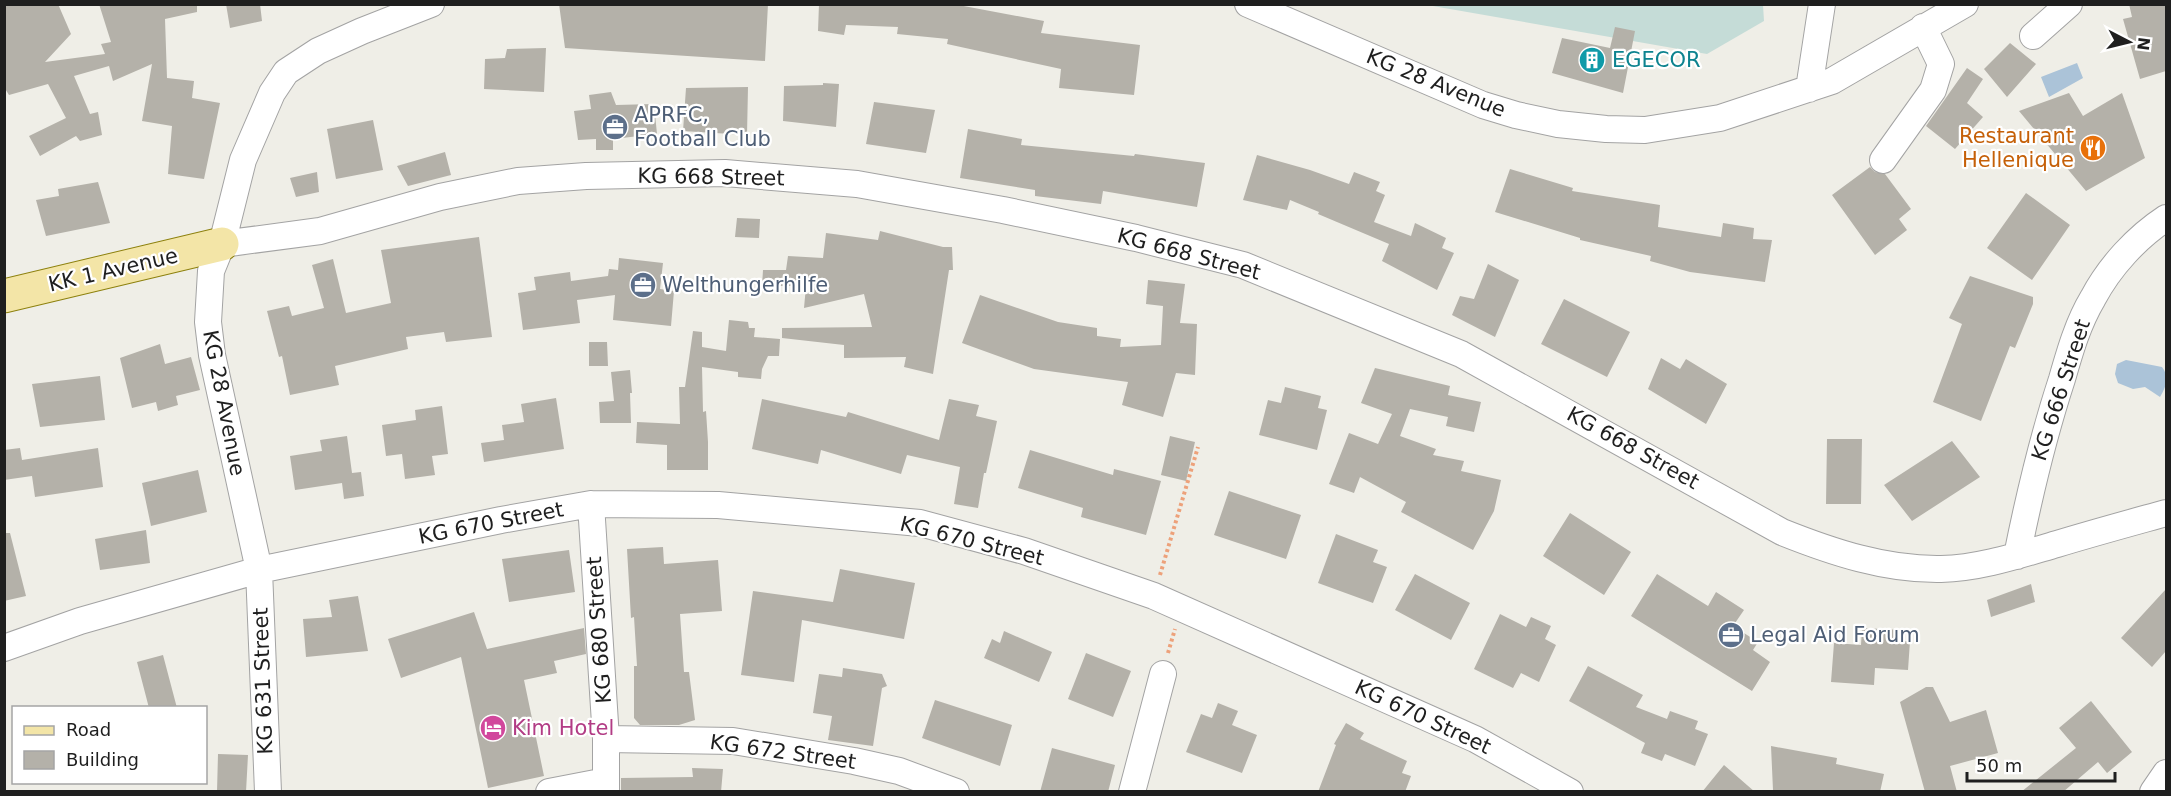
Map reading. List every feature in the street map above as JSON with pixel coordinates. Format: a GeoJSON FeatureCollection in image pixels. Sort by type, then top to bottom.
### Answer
{"type":"FeatureCollection","features":[{"type":"Feature","properties":{"kind":"main road","name":"KK 1 Avenue"},"geometry":{"type":"LineString","coordinates":[[4,296],[222,244]]}},
{"type":"Feature","properties":{"kind":"street","name":"KG 28 Avenue"},"geometry":{"type":"LineString","coordinates":[[259,570],[212,355],[208,322],[211,271],[222,244],[243,160],[272,93],[286,72],[318,51],[431,4]]}},
{"type":"Feature","properties":{"kind":"street","name":"KG 28 Avenue"},"geometry":{"type":"LineString","coordinates":[[1248,4],[1482,105],[1558,124],[1645,130],[1720,118],[1832,81],[1965,4]]}},
{"type":"Feature","properties":{"kind":"street"},"geometry":{"type":"LineString","coordinates":[[1809,89],[1822,4]]}},
{"type":"Feature","properties":{"kind":"street"},"geometry":{"type":"LineString","coordinates":[[2033,36],[2069,4]]}},
{"type":"Feature","properties":{"kind":"street"},"geometry":{"type":"LineString","coordinates":[[1883,160],[1933,90],[1941,64],[1923,27]]}},
{"type":"Feature","properties":{"kind":"street","name":"KG 668 Street"},"geometry":{"type":"LineString","coordinates":[[222,244],[321,231],[440,197],[518,181],[586,176],[725,173],[868,186],[1004,210],[1136,238],[1243,265],[1461,354],[1782,532],[1824,548],[1863,559],[1909,567],[1940,569],[1986,564],[2166,513]]}},
{"type":"Feature","properties":{"kind":"street","name":"KG 666 Street"},"geometry":{"type":"LineString","coordinates":[[2017,556],[2047,425],[2075,337],[2093,297],[2112,269],[2135,242],[2166,218]]}},
{"type":"Feature","properties":{"kind":"street","name":"KG 670 Street"},"geometry":{"type":"LineString","coordinates":[[259,570],[501,520],[591,504],[718,505],[920,523],[1023,551],[1154,596],[1475,740],[1570,792]]}},
{"type":"Feature","properties":{"kind":"street","name":"KG 680 Street"},"geometry":{"type":"LineString","coordinates":[[591,504],[606,739],[606,786]]}},
{"type":"Feature","properties":{"kind":"street"},"geometry":{"type":"LineString","coordinates":[[4,648],[80,621],[259,570]]}},
{"type":"Feature","properties":{"kind":"street","name":"KG 631 Street"},"geometry":{"type":"LineString","coordinates":[[259,570],[268,792]]}},
{"type":"Feature","properties":{"kind":"street"},"geometry":{"type":"LineString","coordinates":[[1132,792],[1162,674]]}},
{"type":"Feature","properties":{"kind":"street","name":"KG 672 Street"},"geometry":{"type":"LineString","coordinates":[[606,739],[733,741],[888,769],[956,792]]}},
{"type":"Feature","properties":{"kind":"street"},"geometry":{"type":"LineString","coordinates":[[2153,792],[2166,773]]}},
{"type":"Feature","properties":{"kind":"street"},"geometry":{"type":"LineString","coordinates":[[549,792],[606,786]]}},
{"type":"Feature","properties":{"kind":"path"},"geometry":{"type":"LineString","coordinates":[[1154,596],[1198,447]]}},
{"type":"Feature","properties":{"kind":"path"},"geometry":{"type":"LineString","coordinates":[[1162,674],[1181,609]]}},
{"type":"Feature","properties":{"kind":"shaded area"},"geometry":{"type":"Polygon","coordinates":[[[1427,5],[1763,5],[1764,21],[1707,54],[1427,5]]]}},
{"type":"Feature","properties":{"kind":"shaded area"},"geometry":{"type":"Polygon","coordinates":[[[2077,63],[2083,78],[2049,97],[2041,77],[2077,63]]]}},
{"type":"Feature","properties":{"kind":"shaded area"},"geometry":{"type":"Polygon","coordinates":[[[2126,360],[2162,367],[2166,374],[2166,382],[2160,397],[2145,387],[2133,389],[2118,383],[2115,374],[2117,364],[2126,360]]]}},
{"type":"Feature","properties":{"kind":"building"},"geometry":{"type":"Polygon","coordinates":[[[4,4],[58,4],[71,34],[45,62],[105,54],[101,44],[111,42],[99,4],[197,4],[197,12],[165,19],[167,78],[194,81],[192,98],[220,103],[204,179],[168,174],[172,126],[142,121],[152,64],[113,81],[109,66],[74,76],[90,114],[98,112],[102,135],[80,141],[76,136],[40,156],[29,136],[66,118],[48,84],[9,95],[4,87],[4,4]]]}},
{"type":"Feature","properties":{"kind":"building"},"geometry":{"type":"Polygon","coordinates":[[[226,4],[260,4],[262,21],[230,28],[226,4]]]}},
{"type":"Feature","properties":{"kind":"building"},"geometry":{"type":"Polygon","coordinates":[[[559,4],[768,4],[765,61],[565,48],[559,4]]]}},
{"type":"Feature","properties":{"kind":"building"},"geometry":{"type":"Polygon","coordinates":[[[819,4],[953,4],[1044,21],[1041,33],[1140,45],[1134,95],[1059,88],[1061,69],[947,44],[948,39],[897,34],[898,27],[846,25],[844,35],[818,31],[819,4]]]}},
{"type":"Feature","properties":{"kind":"building"},"geometry":{"type":"Polygon","coordinates":[[[2129,4],[2166,4],[2166,71],[2140,79],[2123,19],[2132,17],[2129,4]]]}},
{"type":"Feature","properties":{"kind":"building","name":"EGECOR"},"geometry":{"type":"Polygon","coordinates":[[[1615,27],[1635,31],[1623,93],[1552,73],[1562,38],[1610,48],[1615,27]]]}},
{"type":"Feature","properties":{"kind":"building"},"geometry":{"type":"Polygon","coordinates":[[[2010,43],[2036,64],[2007,97],[1984,69],[2010,43]]]}},
{"type":"Feature","properties":{"kind":"building"},"geometry":{"type":"Polygon","coordinates":[[[546,48],[544,92],[484,89],[485,59],[505,58],[507,49],[546,48]]]}},
{"type":"Feature","properties":{"kind":"building"},"geometry":{"type":"Polygon","coordinates":[[[1967,68],[1983,79],[1967,103],[1983,117],[1955,149],[1926,126],[1967,68]]]}},
{"type":"Feature","properties":{"kind":"building"},"geometry":{"type":"Polygon","coordinates":[[[823,83],[839,84],[836,127],[783,121],[784,86],[823,85],[823,83]]]}},
{"type":"Feature","properties":{"kind":"building"},"geometry":{"type":"Polygon","coordinates":[[[748,87],[747,135],[683,131],[686,88],[748,87]]]}},
{"type":"Feature","properties":{"kind":"building"},"geometry":{"type":"Polygon","coordinates":[[[611,92],[616,105],[654,104],[657,134],[613,139],[613,150],[596,150],[596,139],[578,140],[574,111],[591,109],[589,95],[611,92]]]}},
{"type":"Feature","properties":{"kind":"building"},"geometry":{"type":"Polygon","coordinates":[[[2069,93],[2083,116],[2122,93],[2145,158],[2086,191],[2019,111],[2069,93]]]}},
{"type":"Feature","properties":{"kind":"building"},"geometry":{"type":"Polygon","coordinates":[[[874,102],[935,110],[926,153],[866,144],[874,102]]]}},
{"type":"Feature","properties":{"kind":"building"},"geometry":{"type":"Polygon","coordinates":[[[373,120],[383,170],[336,179],[327,129],[373,120]]]}},
{"type":"Feature","properties":{"kind":"building"},"geometry":{"type":"Polygon","coordinates":[[[968,129],[1022,139],[1021,145],[1134,156],[1135,154],[1205,163],[1197,207],[1103,191],[1101,204],[1035,196],[1035,190],[960,178],[968,129]]]}},
{"type":"Feature","properties":{"kind":"building"},"geometry":{"type":"Polygon","coordinates":[[[445,152],[451,175],[408,186],[397,166],[445,152]]]}},
{"type":"Feature","properties":{"kind":"building"},"geometry":{"type":"Polygon","coordinates":[[[1257,155],[1349,184],[1354,172],[1380,182],[1376,191],[1385,195],[1374,222],[1411,236],[1415,223],[1446,238],[1442,248],[1454,253],[1437,290],[1382,261],[1389,244],[1290,200],[1287,210],[1243,200],[1257,155]]]}},
{"type":"Feature","properties":{"kind":"building"},"geometry":{"type":"Polygon","coordinates":[[[1870,167],[1875,172],[1885,174],[1911,209],[1899,219],[1907,230],[1875,255],[1832,195],[1870,167]]]}},
{"type":"Feature","properties":{"kind":"building"},"geometry":{"type":"Polygon","coordinates":[[[1510,169],[1573,188],[1572,191],[1660,205],[1658,227],[1721,237],[1723,223],[1754,228],[1753,239],[1772,240],[1765,282],[1690,272],[1650,261],[1651,256],[1580,240],[1580,238],[1495,212],[1510,169]]]}},
{"type":"Feature","properties":{"kind":"building"},"geometry":{"type":"Polygon","coordinates":[[[317,172],[319,192],[296,197],[290,178],[317,172]]]}},
{"type":"Feature","properties":{"kind":"building"},"geometry":{"type":"Polygon","coordinates":[[[98,182],[110,223],[46,236],[36,200],[59,196],[58,189],[98,182]]]}},
{"type":"Feature","properties":{"kind":"building"},"geometry":{"type":"Polygon","coordinates":[[[2026,193],[2070,225],[2032,280],[1987,248],[2026,193]]]}},
{"type":"Feature","properties":{"kind":"building"},"geometry":{"type":"Polygon","coordinates":[[[737,218],[760,219],[759,238],[735,237],[737,218]]]}},
{"type":"Feature","properties":{"kind":"building"},"geometry":{"type":"Polygon","coordinates":[[[880,231],[943,247],[952,247],[953,270],[949,270],[933,374],[904,367],[906,357],[844,358],[844,345],[782,338],[782,328],[872,327],[864,294],[804,308],[806,286],[762,286],[763,270],[786,270],[788,256],[823,258],[826,233],[878,240],[880,231]]]}},
{"type":"Feature","properties":{"kind":"building"},"geometry":{"type":"Polygon","coordinates":[[[479,237],[492,337],[446,342],[444,332],[406,337],[408,349],[335,366],[339,385],[290,395],[282,356],[279,357],[267,311],[289,306],[292,316],[324,308],[312,265],[333,259],[346,313],[391,303],[381,250],[479,237]]]}},
{"type":"Feature","properties":{"kind":"building"},"geometry":{"type":"Polygon","coordinates":[[[619,258],[663,263],[660,289],[674,291],[671,326],[613,320],[615,295],[577,300],[580,323],[523,330],[518,293],[536,290],[534,277],[570,272],[571,281],[608,276],[609,269],[618,270],[619,258]]]}},
{"type":"Feature","properties":{"kind":"building"},"geometry":{"type":"Polygon","coordinates":[[[1488,264],[1519,280],[1495,337],[1452,315],[1460,296],[1474,299],[1488,264]]]}},
{"type":"Feature","properties":{"kind":"building"},"geometry":{"type":"Polygon","coordinates":[[[1970,276],[2033,297],[2033,304],[2015,348],[2010,346],[1981,421],[1933,402],[1962,324],[1949,318],[1970,276]]]}},
{"type":"Feature","properties":{"kind":"building"},"geometry":{"type":"Polygon","coordinates":[[[1148,280],[1185,284],[1180,323],[1197,324],[1195,375],[1176,373],[1163,417],[1122,405],[1128,382],[1034,369],[962,343],[980,295],[1058,322],[1097,328],[1097,336],[1121,339],[1120,347],[1161,345],[1163,306],[1146,304],[1148,280]]]}},
{"type":"Feature","properties":{"kind":"building"},"geometry":{"type":"Polygon","coordinates":[[[1564,299],[1630,332],[1607,377],[1541,344],[1564,299]]]}},
{"type":"Feature","properties":{"kind":"building"},"geometry":{"type":"Polygon","coordinates":[[[729,320],[748,322],[749,328],[755,328],[754,337],[780,339],[779,356],[768,356],[762,369],[761,379],[738,377],[738,372],[702,367],[708,470],[667,470],[667,445],[636,443],[637,422],[680,424],[679,387],[685,387],[693,331],[702,332],[702,347],[726,351],[729,320]]]}},
{"type":"Feature","properties":{"kind":"building"},"geometry":{"type":"Polygon","coordinates":[[[589,342],[607,342],[608,366],[589,366],[589,342]]]}},
{"type":"Feature","properties":{"kind":"building"},"geometry":{"type":"Polygon","coordinates":[[[160,344],[165,364],[191,357],[200,390],[176,396],[178,405],[158,411],[156,402],[132,408],[120,358],[160,344]]]}},
{"type":"Feature","properties":{"kind":"building"},"geometry":{"type":"Polygon","coordinates":[[[1661,358],[1680,369],[1686,359],[1727,384],[1706,424],[1648,389],[1661,358]]]}},
{"type":"Feature","properties":{"kind":"building"},"geometry":{"type":"Polygon","coordinates":[[[1375,368],[1450,386],[1448,395],[1481,402],[1474,432],[1446,426],[1448,417],[1410,409],[1400,436],[1436,449],[1433,455],[1464,461],[1461,471],[1501,480],[1494,511],[1473,550],[1401,512],[1406,502],[1360,477],[1354,493],[1329,484],[1349,433],[1378,444],[1392,414],[1361,403],[1375,368]]]}},
{"type":"Feature","properties":{"kind":"building"},"geometry":{"type":"Polygon","coordinates":[[[630,370],[631,423],[600,423],[599,402],[614,401],[611,372],[630,370]]]}},
{"type":"Feature","properties":{"kind":"building"},"geometry":{"type":"Polygon","coordinates":[[[100,376],[105,420],[40,427],[32,384],[100,376]]]}},
{"type":"Feature","properties":{"kind":"building"},"geometry":{"type":"Polygon","coordinates":[[[1285,387],[1321,396],[1318,408],[1327,410],[1317,450],[1259,435],[1268,400],[1281,403],[1285,387]]]}},
{"type":"Feature","properties":{"kind":"building"},"geometry":{"type":"Polygon","coordinates":[[[556,398],[564,449],[484,462],[481,443],[504,440],[502,425],[524,422],[521,404],[556,398]]]}},
{"type":"Feature","properties":{"kind":"building"},"geometry":{"type":"Polygon","coordinates":[[[762,399],[846,417],[848,412],[939,440],[949,399],[979,405],[976,416],[997,421],[978,508],[954,504],[960,467],[907,455],[901,474],[821,450],[818,464],[752,449],[762,399]]]}},
{"type":"Feature","properties":{"kind":"building"},"geometry":{"type":"Polygon","coordinates":[[[442,406],[448,454],[432,456],[435,475],[405,479],[402,454],[386,456],[382,425],[416,420],[415,410],[442,406]]]}},
{"type":"Feature","properties":{"kind":"building"},"geometry":{"type":"Polygon","coordinates":[[[347,436],[352,473],[361,472],[364,496],[344,499],[342,483],[295,490],[290,456],[322,451],[320,440],[347,436]]]}},
{"type":"Feature","properties":{"kind":"building"},"geometry":{"type":"Polygon","coordinates":[[[1170,436],[1195,442],[1186,481],[1161,475],[1170,436]]]}},
{"type":"Feature","properties":{"kind":"building"},"geometry":{"type":"Polygon","coordinates":[[[1827,439],[1862,439],[1861,504],[1826,504],[1827,439]]]}},
{"type":"Feature","properties":{"kind":"building"},"geometry":{"type":"Polygon","coordinates":[[[1952,441],[1980,477],[1912,521],[1884,485],[1952,441]]]}},
{"type":"Feature","properties":{"kind":"building"},"geometry":{"type":"Polygon","coordinates":[[[20,448],[22,460],[98,448],[103,487],[35,497],[32,476],[4,480],[4,450],[20,448]]]}},
{"type":"Feature","properties":{"kind":"building"},"geometry":{"type":"Polygon","coordinates":[[[1030,450],[1113,475],[1114,469],[1161,481],[1146,535],[1081,517],[1083,508],[1018,488],[1030,450]]]}},
{"type":"Feature","properties":{"kind":"building"},"geometry":{"type":"Polygon","coordinates":[[[198,470],[207,512],[151,526],[142,483],[198,470]]]}},
{"type":"Feature","properties":{"kind":"building"},"geometry":{"type":"Polygon","coordinates":[[[1229,491],[1301,515],[1286,559],[1214,535],[1229,491]]]}},
{"type":"Feature","properties":{"kind":"building"},"geometry":{"type":"Polygon","coordinates":[[[1570,513],[1631,552],[1604,595],[1543,556],[1570,513]]]}},
{"type":"Feature","properties":{"kind":"building"},"geometry":{"type":"Polygon","coordinates":[[[146,530],[150,563],[100,570],[95,539],[146,530]]]}},
{"type":"Feature","properties":{"kind":"building"},"geometry":{"type":"Polygon","coordinates":[[[4,533],[10,533],[26,596],[4,601],[4,533]]]}},
{"type":"Feature","properties":{"kind":"building"},"geometry":{"type":"Polygon","coordinates":[[[1336,534],[1378,550],[1373,562],[1387,567],[1373,603],[1318,583],[1336,534]]]}},
{"type":"Feature","properties":{"kind":"building"},"geometry":{"type":"Polygon","coordinates":[[[663,547],[664,564],[718,560],[722,611],[680,614],[684,672],[689,672],[695,720],[679,725],[640,725],[634,718],[634,666],[637,666],[634,617],[631,618],[627,549],[663,547]]]}},
{"type":"Feature","properties":{"kind":"building"},"geometry":{"type":"Polygon","coordinates":[[[569,550],[575,592],[509,602],[502,559],[569,550]]]}},
{"type":"Feature","properties":{"kind":"building"},"geometry":{"type":"Polygon","coordinates":[[[840,569],[915,583],[904,639],[802,620],[794,682],[741,675],[753,591],[833,602],[840,569]]]}},
{"type":"Feature","properties":{"kind":"building"},"geometry":{"type":"Polygon","coordinates":[[[1415,574],[1470,603],[1451,640],[1395,610],[1415,574]]]}},
{"type":"Feature","properties":{"kind":"building"},"geometry":{"type":"Polygon","coordinates":[[[1657,574],[1708,606],[1716,592],[1744,610],[1733,626],[1758,642],[1753,650],[1770,662],[1752,691],[1631,616],[1657,574]]]}},
{"type":"Feature","properties":{"kind":"building"},"geometry":{"type":"Polygon","coordinates":[[[2031,584],[2035,602],[1991,617],[1987,600],[2031,584]]]}},
{"type":"Feature","properties":{"kind":"building"},"geometry":{"type":"Polygon","coordinates":[[[2166,589],[2166,651],[2152,667],[2121,638],[2166,589]]]}},
{"type":"Feature","properties":{"kind":"building"},"geometry":{"type":"Polygon","coordinates":[[[358,596],[368,651],[306,657],[303,619],[332,617],[329,600],[358,596]]]}},
{"type":"Feature","properties":{"kind":"building","name":"Kim Hotel"},"geometry":{"type":"Polygon","coordinates":[[[474,612],[487,649],[584,628],[586,654],[554,661],[557,673],[524,680],[544,776],[488,788],[461,657],[401,678],[388,639],[474,612]]]}},
{"type":"Feature","properties":{"kind":"building"},"geometry":{"type":"Polygon","coordinates":[[[1500,614],[1526,627],[1531,617],[1551,626],[1545,639],[1556,645],[1539,682],[1521,673],[1513,688],[1474,669],[1500,614]]]}},
{"type":"Feature","properties":{"kind":"building"},"geometry":{"type":"Polygon","coordinates":[[[1862,628],[1902,630],[1901,641],[1910,641],[1908,670],[1875,668],[1874,685],[1831,682],[1834,643],[1861,645],[1862,628]]]}},
{"type":"Feature","properties":{"kind":"building"},"geometry":{"type":"Polygon","coordinates":[[[1004,631],[1052,652],[1039,682],[984,658],[992,639],[1000,643],[1004,631]]]}},
{"type":"Feature","properties":{"kind":"building"},"geometry":{"type":"Polygon","coordinates":[[[1086,653],[1131,671],[1113,717],[1068,699],[1086,653]]]}},
{"type":"Feature","properties":{"kind":"building"},"geometry":{"type":"Polygon","coordinates":[[[163,655],[176,706],[148,706],[137,662],[163,655]]]}},
{"type":"Feature","properties":{"kind":"building"},"geometry":{"type":"Polygon","coordinates":[[[1588,666],[1643,695],[1636,707],[1667,719],[1670,711],[1698,721],[1695,729],[1708,734],[1695,766],[1665,754],[1662,761],[1641,753],[1645,743],[1569,701],[1588,666]]]}},
{"type":"Feature","properties":{"kind":"building"},"geometry":{"type":"Polygon","coordinates":[[[843,668],[882,674],[887,686],[882,688],[873,746],[828,740],[832,716],[813,713],[819,674],[842,677],[843,668]]]}},
{"type":"Feature","properties":{"kind":"building"},"geometry":{"type":"Polygon","coordinates":[[[1926,687],[1933,687],[1950,722],[1986,710],[1998,753],[1950,766],[1957,792],[1925,792],[1900,702],[1926,687]]]}},
{"type":"Feature","properties":{"kind":"building"},"geometry":{"type":"Polygon","coordinates":[[[935,700],[1012,725],[1000,766],[922,738],[935,700]]]}},
{"type":"Feature","properties":{"kind":"building"},"geometry":{"type":"Polygon","coordinates":[[[2091,701],[2132,752],[2107,773],[2098,762],[2063,792],[2021,792],[2076,748],[2059,728],[2091,701]]]}},
{"type":"Feature","properties":{"kind":"building"},"geometry":{"type":"Polygon","coordinates":[[[1218,703],[1238,711],[1232,725],[1257,735],[1242,773],[1186,752],[1201,714],[1212,718],[1218,703]]]}},
{"type":"Feature","properties":{"kind":"building"},"geometry":{"type":"Polygon","coordinates":[[[1346,723],[1364,733],[1360,739],[1407,761],[1402,773],[1411,776],[1405,792],[1318,792],[1336,745],[1334,744],[1346,723]]]}},
{"type":"Feature","properties":{"kind":"building"},"geometry":{"type":"Polygon","coordinates":[[[1771,746],[1837,758],[1836,764],[1884,774],[1880,792],[1780,792],[1773,790],[1771,746]]]}},
{"type":"Feature","properties":{"kind":"building"},"geometry":{"type":"Polygon","coordinates":[[[1052,748],[1115,765],[1108,792],[1040,792],[1052,748]]]}},
{"type":"Feature","properties":{"kind":"building"},"geometry":{"type":"Polygon","coordinates":[[[218,754],[248,755],[246,792],[217,792],[218,754]]]}},
{"type":"Feature","properties":{"kind":"building"},"geometry":{"type":"Polygon","coordinates":[[[1724,765],[1755,792],[1702,792],[1724,765]]]}},
{"type":"Feature","properties":{"kind":"building"},"geometry":{"type":"Polygon","coordinates":[[[692,768],[723,769],[721,792],[621,792],[621,778],[693,777],[692,768]]]}},
{"type":"Feature","properties":{"kind":"place","name":"EGECOR"},"geometry":{"type":"Point","coordinates":[1592,60]}},
{"type":"Feature","properties":{"kind":"place","name":"APRFC, Football Club"},"geometry":{"type":"Point","coordinates":[615,127]}},
{"type":"Feature","properties":{"kind":"place","name":"Restaurant Hellenique"},"geometry":{"type":"Point","coordinates":[2093,148]}},
{"type":"Feature","properties":{"kind":"place","name":"Welthungerhilfe"},"geometry":{"type":"Point","coordinates":[643,285]}},
{"type":"Feature","properties":{"kind":"place","name":"Legal Aid Forum"},"geometry":{"type":"Point","coordinates":[1731,635]}},
{"type":"Feature","properties":{"kind":"place","name":"Kim Hotel"},"geometry":{"type":"Point","coordinates":[493,728]}}]}
